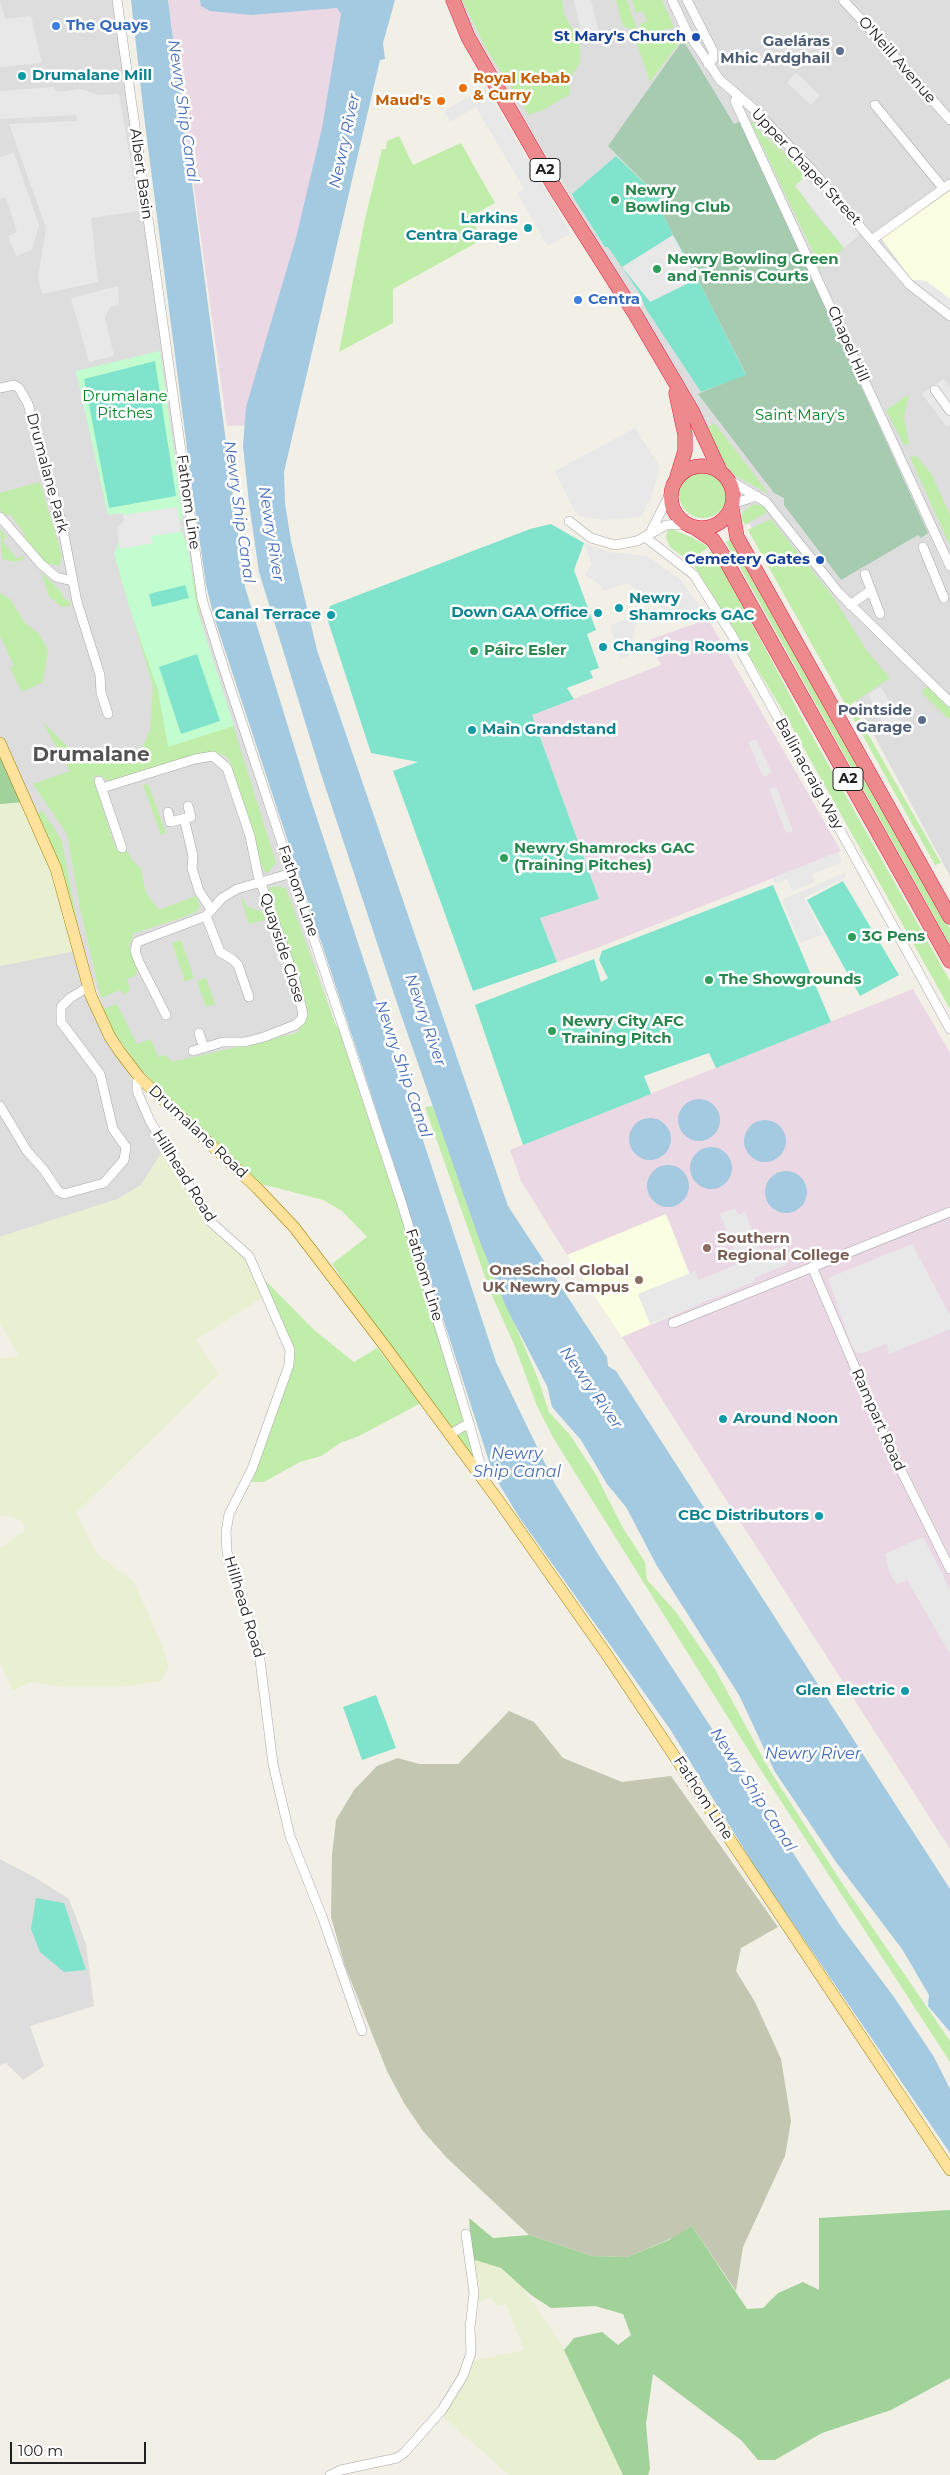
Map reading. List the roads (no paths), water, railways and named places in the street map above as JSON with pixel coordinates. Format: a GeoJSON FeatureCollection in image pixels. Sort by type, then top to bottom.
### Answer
{"type":"FeatureCollection","features":[{"type":"Feature","properties":{"kind":"highway","name":"A2"},"geometry":{"type":"LineString","coordinates":[[453,2],[468,36],[546,171],[645,331],[692,412],[723,475],[731,487],[737,537],[950,917]]}},
{"type":"Feature","properties":{"kind":"highway","name":"A2"},"geometry":{"type":"LineString","coordinates":[[672,380],[685,435],[685,451],[673,486],[675,510],[690,525],[713,540],[721,552],[950,961]]}},
{"type":"Feature","properties":{"kind":"highway"},"geometry":{"type":"LineString","coordinates":[[673,486],[688,468],[696,466],[713,467],[723,475]]}},
{"type":"Feature","properties":{"kind":"highway"},"geometry":{"type":"LineString","coordinates":[[690,525],[702,529],[718,525],[728,516],[732,506]]}},
{"type":"Feature","properties":{"kind":"main road","name":"Drumalane Road"},"geometry":{"type":"LineString","coordinates":[[0,743],[56,869],[88,987],[110,1037],[140,1078],[257,1188],[294,1227],[480,1475]]}},
{"type":"Feature","properties":{"kind":"main road","name":"Fathom Line"},"geometry":{"type":"LineString","coordinates":[[480,1475],[656,1727],[950,2170]]}},
{"type":"Feature","properties":{"kind":"street","name":"Albert Basin"},"geometry":{"type":"LineString","coordinates":[[117,0],[167,349]]}},
{"type":"Feature","properties":{"kind":"street"},"geometry":{"type":"LineString","coordinates":[[672,0],[686,30],[708,64],[736,96]]}},
{"type":"Feature","properties":{"kind":"street"},"geometry":{"type":"LineString","coordinates":[[687,0],[713,51],[714,59],[708,64]]}},
{"type":"Feature","properties":{"kind":"street","name":"O'Neill Avenue"},"geometry":{"type":"LineString","coordinates":[[843,0],[950,120]]}},
{"type":"Feature","properties":{"kind":"street","name":"Upper Chapel Street"},"geometry":{"type":"LineString","coordinates":[[736,96],[756,112],[812,169],[910,285],[950,316]]}},
{"type":"Feature","properties":{"kind":"street","name":"Chapel Hill"},"geometry":{"type":"LineString","coordinates":[[736,96],[735,102],[950,566]]}},
{"type":"Feature","properties":{"kind":"street"},"geometry":{"type":"LineString","coordinates":[[873,239],[947,186],[875,105]]}},
{"type":"Feature","properties":{"kind":"street","name":"Fathom Line"},"geometry":{"type":"LineString","coordinates":[[167,349],[202,599],[398,1192],[469,1423],[481,1467],[480,1475]]}},
{"type":"Feature","properties":{"kind":"street","name":"Drumalane Park"},"geometry":{"type":"LineString","coordinates":[[0,388],[14,385],[19,388],[28,404],[62,525],[72,581],[100,674],[101,693],[108,714]]}},
{"type":"Feature","properties":{"kind":"street"},"geometry":{"type":"LineString","coordinates":[[935,390],[950,411]]}},
{"type":"Feature","properties":{"kind":"street"},"geometry":{"type":"LineString","coordinates":[[723,475],[766,502],[850,605],[948,698]]}},
{"type":"Feature","properties":{"kind":"street"},"geometry":{"type":"LineString","coordinates":[[647,535],[673,486]]}},
{"type":"Feature","properties":{"kind":"street"},"geometry":{"type":"LineString","coordinates":[[732,506],[757,496]]}},
{"type":"Feature","properties":{"kind":"street"},"geometry":{"type":"LineString","coordinates":[[0,516],[41,564],[56,576],[72,581]]}},
{"type":"Feature","properties":{"kind":"street"},"geometry":{"type":"LineString","coordinates":[[569,521],[581,532],[603,542],[628,544],[666,525],[690,525]]}},
{"type":"Feature","properties":{"kind":"street","name":"Ballinacraig Way"},"geometry":{"type":"LineString","coordinates":[[647,535],[694,574],[732,635],[950,1029]]}},
{"type":"Feature","properties":{"kind":"street"},"geometry":{"type":"LineString","coordinates":[[923,547],[944,598]]}},
{"type":"Feature","properties":{"kind":"street"},"geometry":{"type":"LineString","coordinates":[[933,572],[950,566]]}},
{"type":"Feature","properties":{"kind":"street"},"geometry":{"type":"LineString","coordinates":[[864,574],[880,614]]}},
{"type":"Feature","properties":{"kind":"street"},"geometry":{"type":"LineString","coordinates":[[850,605],[870,591]]}},
{"type":"Feature","properties":{"kind":"street","name":"Quayside Close"},"geometry":{"type":"LineString","coordinates":[[122,848],[101,785],[195,759],[213,756],[227,768],[250,836],[261,882],[295,980],[303,1014],[301,1020],[264,1037],[239,1043],[223,1042],[193,1051]]}},
{"type":"Feature","properties":{"kind":"street"},"geometry":{"type":"LineString","coordinates":[[168,812],[170,822],[191,817],[188,806]]}},
{"type":"Feature","properties":{"kind":"street"},"geometry":{"type":"LineString","coordinates":[[184,818],[193,856],[192,868],[220,952],[232,958],[238,965],[249,997]]}},
{"type":"Feature","properties":{"kind":"street","name":"Quayside Close"},"geometry":{"type":"LineString","coordinates":[[166,1014],[138,962],[135,951],[137,942],[208,913],[222,898],[237,889],[292,873]]}},
{"type":"Feature","properties":{"kind":"street"},"geometry":{"type":"LineString","coordinates":[[0,1106],[27,1151],[44,1170],[58,1191],[64,1194],[104,1183],[124,1160],[126,1147],[114,1129],[100,1074],[61,1022],[61,1008],[70,998],[88,987]]}},
{"type":"Feature","properties":{"kind":"street"},"geometry":{"type":"LineString","coordinates":[[199,1033],[204,1048]]}},
{"type":"Feature","properties":{"kind":"street","name":"Hillhead Road"},"geometry":{"type":"LineString","coordinates":[[140,1078],[137,1082],[137,1091],[150,1122],[212,1222],[249,1256],[290,1350],[289,1365],[255,1461],[228,1514],[226,1532],[227,1552],[233,1576],[259,1652],[268,1733],[290,1836],[323,1919],[362,2031]]}},
{"type":"Feature","properties":{"kind":"street"},"geometry":{"type":"LineString","coordinates":[[673,1323],[950,1212]]}},
{"type":"Feature","properties":{"kind":"street","name":"Rampart Road"},"geometry":{"type":"LineString","coordinates":[[812,1268],[886,1440],[950,1569]]}},
{"type":"Feature","properties":{"kind":"street"},"geometry":{"type":"LineString","coordinates":[[449,1435],[469,1423]]}},
{"type":"Feature","properties":{"kind":"street"},"geometry":{"type":"LineString","coordinates":[[330,2475],[341,2470],[397,2458],[405,2452],[442,2410],[463,2376],[471,2353],[470,2328],[474,2292],[466,2234]]}},
{"type":"Feature","properties":{"kind":"water","name":"Newry Ship Canal"},"geometry":{"type":"Polygon","coordinates":[[[131,0],[168,0],[245,587],[307,788],[496,1362],[554,1482],[598,1554],[840,1925],[894,1997],[934,2057],[950,2089],[950,2153],[760,1875],[670,1729],[519,1517],[493,1474],[362,1066],[214,617],[206,585],[144,116],[131,0]]]}},
{"type":"Feature","properties":{"kind":"water","name":"Newry River"},"geometry":{"type":"Polygon","coordinates":[[[200,0],[395,0],[383,43],[385,59],[380,60],[284,472],[285,503],[291,541],[317,650],[508,1206],[607,1357],[608,1366],[616,1371],[950,1889],[950,2032],[928,2006],[929,1995],[902,1949],[836,1862],[775,1772],[739,1695],[657,1566],[626,1507],[607,1484],[581,1440],[552,1407],[547,1386],[506,1307],[479,1239],[399,1009],[322,777],[259,572],[249,503],[243,446],[246,407],[296,238],[322,128],[341,14],[337,8],[251,15],[210,11],[201,6],[200,0]]]}},
{"type":"Feature","properties":{"kind":"water"},"geometry":{"type":"Polygon","coordinates":[[[699,1099],[714,1105],[720,1120],[714,1135],[699,1141],[684,1135],[678,1120],[684,1105],[699,1099]]]}},
{"type":"Feature","properties":{"kind":"water"},"geometry":{"type":"Polygon","coordinates":[[[650,1118],[665,1124],[671,1139],[665,1154],[650,1160],[635,1154],[629,1139],[635,1124],[650,1118]]]}},
{"type":"Feature","properties":{"kind":"water"},"geometry":{"type":"Polygon","coordinates":[[[765,1120],[780,1126],[786,1141],[780,1156],[765,1162],[750,1156],[744,1141],[750,1126],[765,1120]]]}},
{"type":"Feature","properties":{"kind":"water"},"geometry":{"type":"Polygon","coordinates":[[[711,1147],[726,1153],[732,1168],[726,1183],[711,1189],[696,1183],[690,1168],[696,1153],[711,1147]]]}},
{"type":"Feature","properties":{"kind":"water"},"geometry":{"type":"Polygon","coordinates":[[[668,1165],[683,1171],[689,1186],[683,1201],[668,1207],[653,1201],[647,1186],[653,1171],[668,1165]]]}},
{"type":"Feature","properties":{"kind":"water"},"geometry":{"type":"Polygon","coordinates":[[[786,1171],[801,1177],[807,1192],[801,1207],[786,1213],[771,1207],[765,1192],[771,1177],[786,1171]]]}},
{"type":"Feature","properties":{"kind":"place","name":"The Quays"},"geometry":{"type":"Point","coordinates":[56,26]}},
{"type":"Feature","properties":{"kind":"place","name":"St Mary's Church"},"geometry":{"type":"Point","coordinates":[696,37]}},
{"type":"Feature","properties":{"kind":"place","name":"Gaeláras Mhic Ardghail"},"geometry":{"type":"Point","coordinates":[840,51]}},
{"type":"Feature","properties":{"kind":"place","name":"Drumalane Mill"},"geometry":{"type":"Point","coordinates":[22,76]}},
{"type":"Feature","properties":{"kind":"place","name":"Royal Kebab & Curry"},"geometry":{"type":"Point","coordinates":[463,88]}},
{"type":"Feature","properties":{"kind":"place","name":"Maud's"},"geometry":{"type":"Point","coordinates":[441,101]}},
{"type":"Feature","properties":{"kind":"place","name":"Newry Bowling Club"},"geometry":{"type":"Point","coordinates":[615,200]}},
{"type":"Feature","properties":{"kind":"place","name":"Larkins Centra Garage"},"geometry":{"type":"Point","coordinates":[528,228]}},
{"type":"Feature","properties":{"kind":"place","name":"Newry Bowling Green and Tennis Courts"},"geometry":{"type":"Point","coordinates":[657,269]}},
{"type":"Feature","properties":{"kind":"place","name":"Centra"},"geometry":{"type":"Point","coordinates":[578,300]}},
{"type":"Feature","properties":{"kind":"place","name":"Cemetery Gates"},"geometry":{"type":"Point","coordinates":[820,560]}},
{"type":"Feature","properties":{"kind":"place","name":"Newry Shamrocks GAC"},"geometry":{"type":"Point","coordinates":[619,608]}},
{"type":"Feature","properties":{"kind":"place","name":"Down GAA Office"},"geometry":{"type":"Point","coordinates":[598,613]}},
{"type":"Feature","properties":{"kind":"place","name":"Canal Terrace"},"geometry":{"type":"Point","coordinates":[331,615]}},
{"type":"Feature","properties":{"kind":"place","name":"Changing Rooms"},"geometry":{"type":"Point","coordinates":[603,647]}},
{"type":"Feature","properties":{"kind":"place","name":"Páirc Esler"},"geometry":{"type":"Point","coordinates":[474,651]}},
{"type":"Feature","properties":{"kind":"place","name":"Pointside Garage"},"geometry":{"type":"Point","coordinates":[922,720]}},
{"type":"Feature","properties":{"kind":"place","name":"Main Grandstand"},"geometry":{"type":"Point","coordinates":[472,730]}},
{"type":"Feature","properties":{"kind":"place","name":"Newry Shamrocks GAC (Training Pitches)"},"geometry":{"type":"Point","coordinates":[504,858]}},
{"type":"Feature","properties":{"kind":"place","name":"3G Pens"},"geometry":{"type":"Point","coordinates":[852,937]}},
{"type":"Feature","properties":{"kind":"place","name":"The Showgrounds"},"geometry":{"type":"Point","coordinates":[709,980]}},
{"type":"Feature","properties":{"kind":"place","name":"Newry City AFC Training Pitch"},"geometry":{"type":"Point","coordinates":[552,1031]}},
{"type":"Feature","properties":{"kind":"place","name":"Southern Regional College"},"geometry":{"type":"Point","coordinates":[707,1248]}},
{"type":"Feature","properties":{"kind":"place","name":"OneSchool Global UK Newry Campus"},"geometry":{"type":"Point","coordinates":[639,1280]}},
{"type":"Feature","properties":{"kind":"place","name":"Around Noon"},"geometry":{"type":"Point","coordinates":[723,1419]}},
{"type":"Feature","properties":{"kind":"place","name":"CBC Distributors"},"geometry":{"type":"Point","coordinates":[819,1516]}},
{"type":"Feature","properties":{"kind":"place","name":"Glen Electric"},"geometry":{"type":"Point","coordinates":[905,1691]}},
{"type":"Feature","properties":{"kind":"district","name":"Drumalane"},"geometry":{"type":"Point","coordinates":[91,755]}},
{"type":"Feature","properties":{"kind":"park label","name":"Drumalane Pitches"},"geometry":{"type":"Point","coordinates":[125,406]}},
{"type":"Feature","properties":{"kind":"park label","name":"Saint Mary's"},"geometry":{"type":"Point","coordinates":[800,416]}}]}
